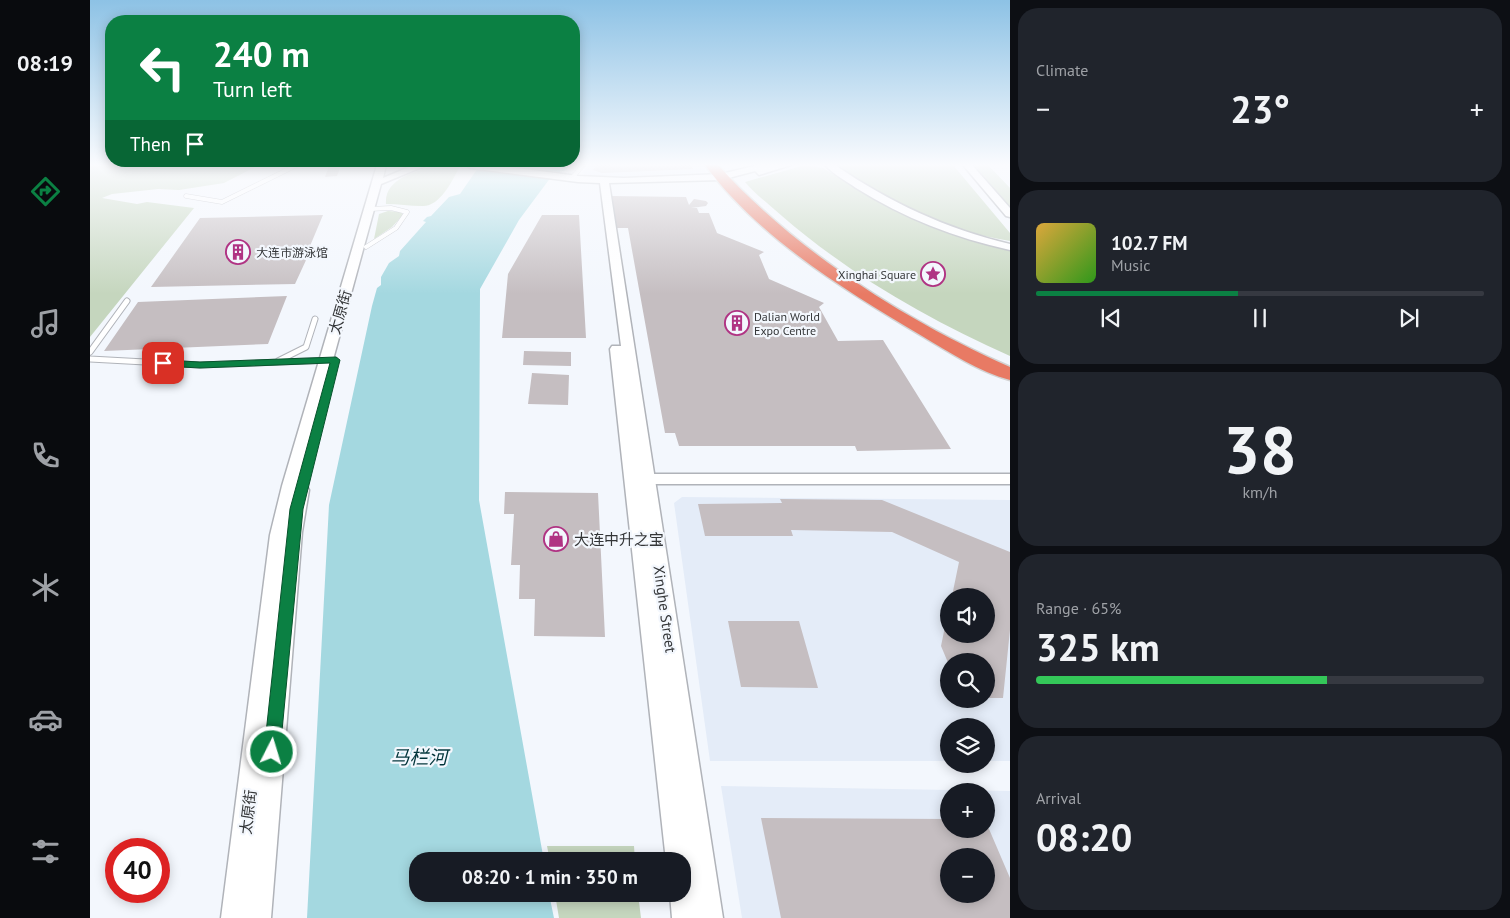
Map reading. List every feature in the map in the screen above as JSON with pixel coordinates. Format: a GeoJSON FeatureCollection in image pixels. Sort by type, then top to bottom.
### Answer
{"type":"FeatureCollection","features":[{"type":"Feature","properties":{"kind":"highway"},"geometry":{"type":"LineString","coordinates":[[750,208],[836,276],[943,341],[1010,374]]}},
{"type":"Feature","properties":{"kind":"highway"},"geometry":{"type":"LineString","coordinates":[[758,208],[842,273],[942,333],[1010,367]]}},
{"type":"Feature","properties":{"kind":"street","name":"Xinghe Street"},"geometry":{"type":"LineString","coordinates":[[605,208],[640,479],[679,852]]}},
{"type":"Feature","properties":{"kind":"street"},"geometry":{"type":"LineString","coordinates":[[899,208],[970,237],[1010,247]]}},
{"type":"Feature","properties":{"kind":"street"},"geometry":{"type":"LineString","coordinates":[[366,247],[373,209]]}},
{"type":"Feature","properties":{"kind":"street","name":"太原街"},"geometry":{"type":"LineString","coordinates":[[257,918],[293,532],[301,487],[331,360],[373,209]]}},
{"type":"Feature","properties":{"kind":"street","name":"太原街"},"geometry":{"type":"LineString","coordinates":[[235,918],[280,535],[290,486],[366,247]]}},
{"type":"Feature","properties":{"kind":"street"},"geometry":{"type":"LineString","coordinates":[[640,479],[1010,479]]}},
{"type":"Feature","properties":{"kind":"street","name":"Xinghe Street"},"geometry":{"type":"LineString","coordinates":[[640,479],[709,918]]}},
{"type":"Feature","properties":{"kind":"street"},"geometry":{"type":"LineString","coordinates":[[684,902],[686,918]]}},
{"type":"Feature","properties":{"kind":"lane"},"geometry":{"type":"LineString","coordinates":[[366,247],[392,230],[406,217],[407,212],[400,209],[373,209]]}},
{"type":"Feature","properties":{"kind":"lane"},"geometry":{"type":"LineString","coordinates":[[90,352],[127,301]]}},
{"type":"Feature","properties":{"kind":"lane"},"geometry":{"type":"LineString","coordinates":[[275,362],[306,347],[315,319]]}},
{"type":"Feature","properties":{"kind":"lane"},"geometry":{"type":"LineString","coordinates":[[90,359],[200,365],[331,360]]}},
{"type":"Feature","properties":{"kind":"shaded area"},"geometry":{"type":"Polygon","coordinates":[[[682,497],[1010,500],[1010,761],[995,761],[995,718],[940,718],[940,761],[710,761],[674,503],[682,497]]]}},
{"type":"Feature","properties":{"kind":"shaded area"},"geometry":{"type":"Polygon","coordinates":[[[721,786],[940,790],[940,838],[995,838],[995,791],[1010,791],[1010,918],[742,918],[721,786]]]}},
{"type":"Feature","properties":{"kind":"green space"},"geometry":{"type":"Polygon","coordinates":[[[90,208],[194,208],[90,337],[90,208]]]}},
{"type":"Feature","properties":{"kind":"green space"},"geometry":{"type":"Polygon","coordinates":[[[773,208],[889,208],[937,229],[1010,251],[1010,356],[950,327],[891,294],[834,257],[773,208]]]}},
{"type":"Feature","properties":{"kind":"green space"},"geometry":{"type":"Polygon","coordinates":[[[907,208],[989,208],[1010,233],[1010,241],[965,231],[907,208]]]}},
{"type":"Feature","properties":{"kind":"green space"},"geometry":{"type":"Polygon","coordinates":[[[388,211],[401,212],[403,215],[392,227],[374,239],[379,214],[388,211]]]}},
{"type":"Feature","properties":{"kind":"green space"},"geometry":{"type":"Polygon","coordinates":[[[547,846],[634,846],[634,852],[548,852],[547,846]]]}},
{"type":"Feature","properties":{"kind":"green space"},"geometry":{"type":"Polygon","coordinates":[[[556,902],[639,902],[641,918],[559,918],[556,902]]]}},
{"type":"Feature","properties":{"kind":"water","name":"马栏河"},"geometry":{"type":"Polygon","coordinates":[[[439,208],[528,208],[519,220],[480,289],[479,500],[542,852],[409,852],[409,902],[551,902],[554,918],[307,918],[329,505],[377,288],[381,285],[381,277],[389,263],[399,256],[400,251],[426,222],[423,221],[431,216],[439,208]]]}},
{"type":"Feature","properties":{"kind":"building","name":"Dalian World Expo Centre"},"geometry":{"type":"Polygon","coordinates":[[[613,208],[697,208],[699,213],[709,213],[717,233],[764,252],[759,255],[769,279],[824,303],[819,307],[838,341],[883,340],[951,449],[857,451],[855,446],[679,446],[675,433],[665,433],[628,228],[617,228],[613,208]]]}},
{"type":"Feature","properties":{"kind":"building","name":"大连市游泳馆"},"geometry":{"type":"Polygon","coordinates":[[[323,215],[310,246],[301,248],[298,255],[307,258],[295,284],[151,287],[200,218],[323,215]]]}},
{"type":"Feature","properties":{"kind":"building"},"geometry":{"type":"Polygon","coordinates":[[[542,215],[579,215],[586,338],[502,338],[508,274],[542,215]]]}},
{"type":"Feature","properties":{"kind":"building"},"geometry":{"type":"Polygon","coordinates":[[[287,296],[268,344],[104,351],[138,302],[287,296]]]}},
{"type":"Feature","properties":{"kind":"building"},"geometry":{"type":"Polygon","coordinates":[[[524,351],[571,352],[571,366],[523,365],[524,351]]]}},
{"type":"Feature","properties":{"kind":"building"},"geometry":{"type":"Polygon","coordinates":[[[532,373],[569,375],[568,405],[528,404],[532,373]]]}},
{"type":"Feature","properties":{"kind":"building","name":"大连中升之宝"},"geometry":{"type":"Polygon","coordinates":[[[505,492],[598,493],[605,637],[534,636],[535,599],[519,599],[520,565],[511,565],[514,514],[504,514],[505,492]]]}},
{"type":"Feature","properties":{"kind":"building"},"geometry":{"type":"Polygon","coordinates":[[[780,499],[882,500],[1010,552],[1010,630],[1003,698],[995,698],[995,653],[944,653],[941,646],[942,643],[995,643],[995,588],[954,588],[959,562],[892,532],[791,530],[793,536],[705,536],[698,504],[782,503],[780,499]]]}},
{"type":"Feature","properties":{"kind":"building"},"geometry":{"type":"Polygon","coordinates":[[[728,621],[799,621],[818,688],[741,687],[728,621]]]}},
{"type":"Feature","properties":{"kind":"building"},"geometry":{"type":"Polygon","coordinates":[[[761,818],[940,819],[940,838],[993,838],[1010,878],[1010,918],[781,918],[761,818]]]}},
{"type":"Feature","properties":{"kind":"place","name":"大连市游泳馆"},"geometry":{"type":"Point","coordinates":[238,252]}},
{"type":"Feature","properties":{"kind":"place","name":"Xinghai Square"},"geometry":{"type":"Point","coordinates":[933,274]}},
{"type":"Feature","properties":{"kind":"place","name":"Dalian World Expo Centre"},"geometry":{"type":"Point","coordinates":[737,323]}},
{"type":"Feature","properties":{"kind":"place","name":"大连中升之宝"},"geometry":{"type":"Point","coordinates":[556,539]}},
{"type":"Feature","properties":{"kind":"route"},"geometry":{"type":"LineString","coordinates":[[163,363],[200,365],[336,360],[296,509],[272,752]]}}]}
